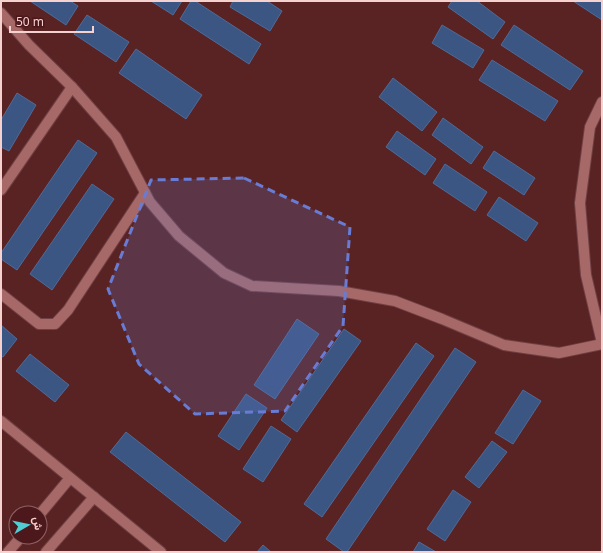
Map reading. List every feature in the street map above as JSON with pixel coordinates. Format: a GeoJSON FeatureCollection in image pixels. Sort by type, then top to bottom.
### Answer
{"type":"FeatureCollection","features":[{"type":"Feature","properties":{"kind":"street"},"geometry":{"type":"LineString","coordinates":[[1,13],[29,45],[72,87],[116,138],[150,202],[180,236],[224,273],[252,286],[339,291],[395,301],[504,345],[559,353],[602,343],[586,275],[580,203],[590,127],[602,102]]}},
{"type":"Feature","properties":{"kind":"street"},"geometry":{"type":"LineString","coordinates":[[1,190],[72,87]]}},
{"type":"Feature","properties":{"kind":"street"},"geometry":{"type":"LineString","coordinates":[[1,294],[40,324],[55,324],[68,310],[145,193]]}},
{"type":"Feature","properties":{"kind":"street"},"geometry":{"type":"LineString","coordinates":[[1,421],[162,552]]}},
{"type":"Feature","properties":{"kind":"street"},"geometry":{"type":"LineString","coordinates":[[48,505],[70,478]]}},
{"type":"Feature","properties":{"kind":"street"},"geometry":{"type":"LineString","coordinates":[[46,552],[94,497]]}},
{"type":"Feature","properties":{"kind":"highlighted area"},"geometry":{"type":"Polygon","coordinates":[[[244,178],[350,227],[343,326],[285,411],[195,414],[139,364],[108,289],[151,180],[244,178]]]}},
{"type":"Feature","properties":{"kind":"building"},"geometry":{"type":"Polygon","coordinates":[[[30,1],[70,1],[78,6],[66,25],[30,1]]]}},
{"type":"Feature","properties":{"kind":"building"},"geometry":{"type":"Polygon","coordinates":[[[151,1],[182,1],[173,15],[151,1]]]}},
{"type":"Feature","properties":{"kind":"building"},"geometry":{"type":"Polygon","coordinates":[[[191,1],[195,1],[261,44],[249,64],[180,19],[191,1]]]}},
{"type":"Feature","properties":{"kind":"building"},"geometry":{"type":"Polygon","coordinates":[[[233,1],[267,1],[282,11],[270,31],[230,7],[233,1]]]}},
{"type":"Feature","properties":{"kind":"building"},"geometry":{"type":"Polygon","coordinates":[[[452,1],[477,1],[505,22],[493,39],[448,7],[452,1]]]}},
{"type":"Feature","properties":{"kind":"building"},"geometry":{"type":"Polygon","coordinates":[[[573,1],[602,1],[602,20],[573,1]]]}},
{"type":"Feature","properties":{"kind":"building"},"geometry":{"type":"Polygon","coordinates":[[[87,15],[129,42],[116,62],[74,34],[87,15]]]}},
{"type":"Feature","properties":{"kind":"building"},"geometry":{"type":"Polygon","coordinates":[[[442,25],[484,50],[473,68],[432,43],[442,25]]]}},
{"type":"Feature","properties":{"kind":"building"},"geometry":{"type":"Polygon","coordinates":[[[514,25],[583,71],[570,90],[501,45],[514,25]]]}},
{"type":"Feature","properties":{"kind":"building"},"geometry":{"type":"Polygon","coordinates":[[[136,49],[202,95],[186,119],[119,73],[136,49]]]}},
{"type":"Feature","properties":{"kind":"building"},"geometry":{"type":"Polygon","coordinates":[[[492,60],[558,101],[545,121],[479,80],[492,60]]]}},
{"type":"Feature","properties":{"kind":"building"},"geometry":{"type":"Polygon","coordinates":[[[393,78],[437,112],[422,131],[379,97],[393,78]]]}},
{"type":"Feature","properties":{"kind":"building"},"geometry":{"type":"Polygon","coordinates":[[[17,93],[36,105],[9,151],[1,147],[1,120],[17,93]]]}},
{"type":"Feature","properties":{"kind":"building"},"geometry":{"type":"Polygon","coordinates":[[[443,118],[483,147],[471,164],[432,135],[443,118]]]}},
{"type":"Feature","properties":{"kind":"building"},"geometry":{"type":"Polygon","coordinates":[[[397,131],[436,159],[425,175],[386,147],[397,131]]]}},
{"type":"Feature","properties":{"kind":"building"},"geometry":{"type":"Polygon","coordinates":[[[78,140],[97,153],[17,270],[1,259],[1,253],[78,140]]]}},
{"type":"Feature","properties":{"kind":"building"},"geometry":{"type":"Polygon","coordinates":[[[494,151],[535,178],[524,195],[483,168],[494,151]]]}},
{"type":"Feature","properties":{"kind":"building"},"geometry":{"type":"Polygon","coordinates":[[[445,164],[487,192],[475,211],[433,183],[445,164]]]}},
{"type":"Feature","properties":{"kind":"building"},"geometry":{"type":"Polygon","coordinates":[[[92,184],[114,199],[52,290],[30,274],[92,184]]]}},
{"type":"Feature","properties":{"kind":"building"},"geometry":{"type":"Polygon","coordinates":[[[499,197],[538,223],[526,241],[487,215],[499,197]]]}},
{"type":"Feature","properties":{"kind":"building"},"geometry":{"type":"Polygon","coordinates":[[[297,319],[319,334],[275,399],[254,385],[297,319]]]}},
{"type":"Feature","properties":{"kind":"building"},"geometry":{"type":"Polygon","coordinates":[[[1,325],[17,339],[3,357],[1,356],[1,325]]]}},
{"type":"Feature","properties":{"kind":"building"},"geometry":{"type":"Polygon","coordinates":[[[344,329],[361,341],[297,432],[281,420],[344,329]]]}},
{"type":"Feature","properties":{"kind":"building"},"geometry":{"type":"Polygon","coordinates":[[[416,343],[434,356],[322,517],[304,504],[416,343]]]}},
{"type":"Feature","properties":{"kind":"building"},"geometry":{"type":"Polygon","coordinates":[[[455,348],[476,362],[347,552],[344,552],[326,539],[455,348]]]}},
{"type":"Feature","properties":{"kind":"building"},"geometry":{"type":"Polygon","coordinates":[[[30,354],[69,385],[55,402],[16,371],[30,354]]]}},
{"type":"Feature","properties":{"kind":"building"},"geometry":{"type":"Polygon","coordinates":[[[523,390],[541,401],[513,444],[495,433],[523,390]]]}},
{"type":"Feature","properties":{"kind":"building"},"geometry":{"type":"Polygon","coordinates":[[[246,394],[267,408],[239,450],[218,436],[246,394]]]}},
{"type":"Feature","properties":{"kind":"building"},"geometry":{"type":"Polygon","coordinates":[[[271,426],[291,439],[263,482],[243,469],[271,426]]]}},
{"type":"Feature","properties":{"kind":"building"},"geometry":{"type":"Polygon","coordinates":[[[126,432],[241,522],[225,542],[110,452],[126,432]]]}},
{"type":"Feature","properties":{"kind":"building"},"geometry":{"type":"Polygon","coordinates":[[[492,441],[507,452],[479,488],[465,477],[492,441]]]}},
{"type":"Feature","properties":{"kind":"building"},"geometry":{"type":"Polygon","coordinates":[[[453,490],[471,502],[445,541],[427,529],[453,490]]]}},
{"type":"Feature","properties":{"kind":"building"},"geometry":{"type":"Polygon","coordinates":[[[419,542],[436,552],[413,552],[419,542]]]}},
{"type":"Feature","properties":{"kind":"building"},"geometry":{"type":"Polygon","coordinates":[[[263,545],[271,552],[257,552],[263,545]]]}}]}
